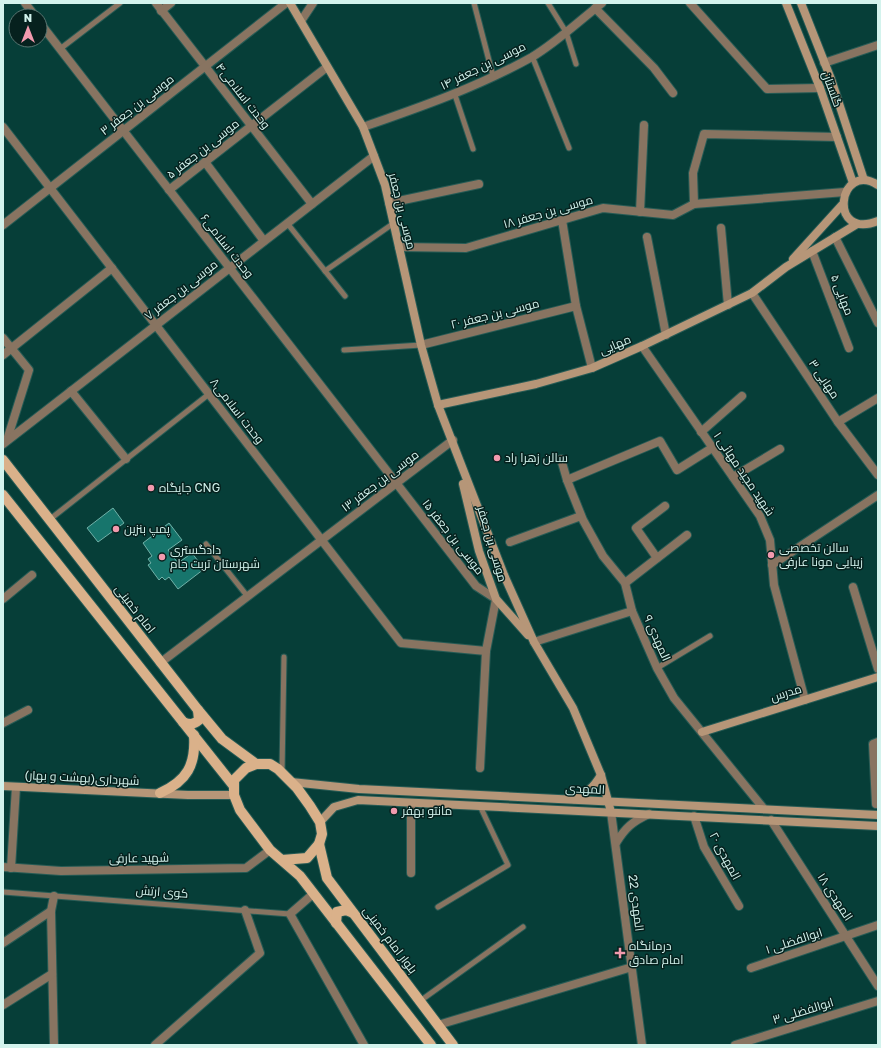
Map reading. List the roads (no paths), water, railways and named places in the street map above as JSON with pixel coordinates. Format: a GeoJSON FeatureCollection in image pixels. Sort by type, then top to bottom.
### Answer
{"type":"FeatureCollection","features":[{"type":"Feature","properties":{"kind":"main road","name":"امام خمینی"},"geometry":{"type":"LineString","coordinates":[[3,460],[160,663],[222,739],[256,764]]}},
{"type":"Feature","properties":{"kind":"main road"},"geometry":{"type":"LineString","coordinates":[[3,495],[233,785]]}},
{"type":"Feature","properties":{"kind":"main road"},"geometry":{"type":"LineString","coordinates":[[183,722],[190,725],[195,724],[199,720],[198,710]]}},
{"type":"Feature","properties":{"kind":"main road"},"geometry":{"type":"LineString","coordinates":[[160,793],[174,787],[184,777],[192,764],[195,750],[194,735]]}},
{"type":"Feature","properties":{"kind":"main road"},"geometry":{"type":"LineString","coordinates":[[320,822],[310,806],[291,782],[270,764],[256,764],[246,768],[234,780],[234,795],[240,810],[270,850],[300,876],[431,1045]]}},
{"type":"Feature","properties":{"kind":"main road","name":"بلوار امام خمینی"},"geometry":{"type":"LineString","coordinates":[[320,822],[322,834],[319,844],[327,878],[453,1045]]}},
{"type":"Feature","properties":{"kind":"main road"},"geometry":{"type":"LineString","coordinates":[[282,860],[307,858],[319,844]]}},
{"type":"Feature","properties":{"kind":"main road"},"geometry":{"type":"LineString","coordinates":[[336,923],[337,912],[346,910],[353,913]]}},
{"type":"Feature","properties":{"kind":"street","name":"وحدت اسلامی۴"},"geometry":{"type":"LineString","coordinates":[[156,3],[312,204]]}},
{"type":"Feature","properties":{"kind":"street"},"geometry":{"type":"LineString","coordinates":[[162,11],[170,3]]}},
{"type":"Feature","properties":{"kind":"street","name":"موسی بن جعفر ۳"},"geometry":{"type":"LineString","coordinates":[[3,225],[286,3]]}},
{"type":"Feature","properties":{"kind":"street","name":"موسی بن جعفر"},"geometry":{"type":"LineString","coordinates":[[290,3],[363,127],[389,203],[421,346],[438,405],[453,440],[493,548],[534,642],[574,708],[601,775],[611,812]]}},
{"type":"Feature","properties":{"kind":"street"},"geometry":{"type":"LineString","coordinates":[[301,21],[313,3]]}},
{"type":"Feature","properties":{"kind":"street"},"geometry":{"type":"LineString","coordinates":[[690,3],[767,89],[820,88]]}},
{"type":"Feature","properties":{"kind":"street","name":"گلستان"},"geometry":{"type":"LineString","coordinates":[[786,3],[820,88],[853,184]]}},
{"type":"Feature","properties":{"kind":"street","name":"گلستان"},"geometry":{"type":"LineString","coordinates":[[801,3],[824,63],[864,180]]}},
{"type":"Feature","properties":{"kind":"street"},"geometry":{"type":"LineString","coordinates":[[599,6],[654,68],[673,93]]}},
{"type":"Feature","properties":{"kind":"street","name":"موسی بن جعفر ۱۴"},"geometry":{"type":"LineString","coordinates":[[363,127],[456,94],[493,76],[532,56],[599,6]]}},
{"type":"Feature","properties":{"kind":"street","name":"وحدت اسلامی۶"},"geometry":{"type":"LineString","coordinates":[[48,33],[396,483]]}},
{"type":"Feature","properties":{"kind":"street"},"geometry":{"type":"LineString","coordinates":[[824,63],[878,45]]}},
{"type":"Feature","properties":{"kind":"street","name":"موسی بن جعفر ۵"},"geometry":{"type":"LineString","coordinates":[[169,190],[327,66]]}},
{"type":"Feature","properties":{"kind":"street"},"geometry":{"type":"LineString","coordinates":[[640,212],[644,125]]}},
{"type":"Feature","properties":{"kind":"street","name":"وحدت اسلامی۸"},"geometry":{"type":"LineString","coordinates":[[3,126],[401,643],[486,651]]}},
{"type":"Feature","properties":{"kind":"street"},"geometry":{"type":"LineString","coordinates":[[694,204],[692,173],[704,134],[837,137]]}},
{"type":"Feature","properties":{"kind":"street","name":"موسی بن جعفر ۷"},"geometry":{"type":"LineString","coordinates":[[5,442],[374,156]]}},
{"type":"Feature","properties":{"kind":"street"},"geometry":{"type":"LineString","coordinates":[[205,162],[264,241]]}},
{"type":"Feature","properties":{"kind":"street"},"geometry":{"type":"LineString","coordinates":[[786,267],[842,205],[845,192],[853,184],[864,180],[878,185]]}},
{"type":"Feature","properties":{"kind":"street"},"geometry":{"type":"LineString","coordinates":[[389,203],[479,184]]}},
{"type":"Feature","properties":{"kind":"street","name":"موسی بن جعفر ۱۸"},"geometry":{"type":"LineString","coordinates":[[399,247],[466,248],[603,208],[673,215],[694,204],[845,192]]}},
{"type":"Feature","properties":{"kind":"street"},"geometry":{"type":"LineString","coordinates":[[842,205],[845,213],[857,224],[868,225],[878,221]]}},
{"type":"Feature","properties":{"kind":"street"},"geometry":{"type":"LineString","coordinates":[[562,220],[576,306],[592,368]]}},
{"type":"Feature","properties":{"kind":"street"},"geometry":{"type":"LineString","coordinates":[[786,267],[857,224]]}},
{"type":"Feature","properties":{"kind":"street"},"geometry":{"type":"LineString","coordinates":[[721,228],[728,305]]}},
{"type":"Feature","properties":{"kind":"street"},"geometry":{"type":"LineString","coordinates":[[835,236],[878,323]]}},
{"type":"Feature","properties":{"kind":"street"},"geometry":{"type":"LineString","coordinates":[[647,237],[666,335]]}},
{"type":"Feature","properties":{"kind":"street","name":"مهایی ۵"},"geometry":{"type":"LineString","coordinates":[[812,251],[849,348]]}},
{"type":"Feature","properties":{"kind":"street","name":"مهایی"},"geometry":{"type":"LineString","coordinates":[[438,405],[536,384],[592,368],[666,335],[752,293],[786,267]]}},
{"type":"Feature","properties":{"kind":"street"},"geometry":{"type":"LineString","coordinates":[[3,355],[112,268]]}},
{"type":"Feature","properties":{"kind":"street","name":"مهایی ۳"},"geometry":{"type":"LineString","coordinates":[[752,293],[838,422],[878,475]]}},
{"type":"Feature","properties":{"kind":"street","name":"موسی بن جعفر ۲۰"},"geometry":{"type":"LineString","coordinates":[[421,346],[576,306]]}},
{"type":"Feature","properties":{"kind":"street"},"geometry":{"type":"LineString","coordinates":[[3,338],[29,370],[5,442]]}},
{"type":"Feature","properties":{"kind":"street","name":"شهید مجید مهائی ۱"},"geometry":{"type":"LineString","coordinates":[[642,346],[760,516],[770,540],[774,585],[806,700]]}},
{"type":"Feature","properties":{"kind":"street"},"geometry":{"type":"LineString","coordinates":[[71,391],[126,459]]}},
{"type":"Feature","properties":{"kind":"street"},"geometry":{"type":"LineString","coordinates":[[701,432],[742,396]]}},
{"type":"Feature","properties":{"kind":"street"},"geometry":{"type":"LineString","coordinates":[[838,422],[878,398]]}},
{"type":"Feature","properties":{"kind":"street","name":"موسی بن جعفر"},"geometry":{"type":"LineString","coordinates":[[453,440],[479,551],[496,599],[534,642]]}},
{"type":"Feature","properties":{"kind":"street","name":"موسی بن جعفر ۱۳"},"geometry":{"type":"LineString","coordinates":[[160,663],[453,440]]}},
{"type":"Feature","properties":{"kind":"street"},"geometry":{"type":"LineString","coordinates":[[567,480],[660,441],[677,470],[712,448]]}},
{"type":"Feature","properties":{"kind":"street"},"geometry":{"type":"LineString","coordinates":[[733,477],[780,449]]}},
{"type":"Feature","properties":{"kind":"street","name":"المهدی ۹"},"geometry":{"type":"LineString","coordinates":[[561,459],[567,480],[581,516],[603,556],[625,583],[632,611],[657,668],[674,698],[764,810]]}},
{"type":"Feature","properties":{"kind":"street","name":"موسی بن جعفر ۱۵"},"geometry":{"type":"LineString","coordinates":[[396,483],[476,586],[496,599]]}},
{"type":"Feature","properties":{"kind":"street"},"geometry":{"type":"LineString","coordinates":[[772,565],[878,495]]}},
{"type":"Feature","properties":{"kind":"street"},"geometry":{"type":"LineString","coordinates":[[657,558],[636,528],[665,506]]}},
{"type":"Feature","properties":{"kind":"street"},"geometry":{"type":"LineString","coordinates":[[510,542],[581,516]]}},
{"type":"Feature","properties":{"kind":"street"},"geometry":{"type":"LineString","coordinates":[[625,583],[686,535]]}},
{"type":"Feature","properties":{"kind":"street"},"geometry":{"type":"LineString","coordinates":[[3,599],[32,575]]}},
{"type":"Feature","properties":{"kind":"street"},"geometry":{"type":"LineString","coordinates":[[853,587],[878,668]]}},
{"type":"Feature","properties":{"kind":"street"},"geometry":{"type":"LineString","coordinates":[[480,768],[486,651],[496,599]]}},
{"type":"Feature","properties":{"kind":"street"},"geometry":{"type":"LineString","coordinates":[[534,642],[632,611]]}},
{"type":"Feature","properties":{"kind":"street","name":"مدرس"},"geometry":{"type":"LineString","coordinates":[[702,732],[878,677]]}},
{"type":"Feature","properties":{"kind":"street"},"geometry":{"type":"LineString","coordinates":[[3,722],[28,710]]}},
{"type":"Feature","properties":{"kind":"street"},"geometry":{"type":"LineString","coordinates":[[876,804],[873,744],[878,742]]}},
{"type":"Feature","properties":{"kind":"street"},"geometry":{"type":"LineString","coordinates":[[573,800],[586,794],[594,788],[601,775]]}},
{"type":"Feature","properties":{"kind":"street","name":"المهدی"},"geometry":{"type":"LineString","coordinates":[[291,782],[359,789],[878,815]]}},
{"type":"Feature","properties":{"kind":"street","name":"شهرداری(بهشت و بهار)"},"geometry":{"type":"LineString","coordinates":[[3,786],[234,795]]}},
{"type":"Feature","properties":{"kind":"street"},"geometry":{"type":"LineString","coordinates":[[7,868],[16,787]]}},
{"type":"Feature","properties":{"kind":"street","name":"المهدی"},"geometry":{"type":"LineString","coordinates":[[320,822],[334,808],[358,800],[878,826]]}},
{"type":"Feature","properties":{"kind":"street"},"geometry":{"type":"LineString","coordinates":[[411,803],[411,873]]}},
{"type":"Feature","properties":{"kind":"street","name":"المهدی 22"},"geometry":{"type":"LineString","coordinates":[[611,812],[632,967],[639,1032],[642,1045]]}},
{"type":"Feature","properties":{"kind":"street"},"geometry":{"type":"LineString","coordinates":[[616,843],[624,830],[633,821],[649,814]]}},
{"type":"Feature","properties":{"kind":"street","name":"المهدی ۲۰"},"geometry":{"type":"LineString","coordinates":[[694,816],[704,847],[739,906]]}},
{"type":"Feature","properties":{"kind":"street","name":"المهدی ۱۸"},"geometry":{"type":"LineString","coordinates":[[771,820],[878,986]]}},
{"type":"Feature","properties":{"kind":"street","name":"شهید عارفی"},"geometry":{"type":"LineString","coordinates":[[7,868],[61,871],[246,868],[270,850]]}},
{"type":"Feature","properties":{"kind":"street"},"geometry":{"type":"LineString","coordinates":[[313,894],[290,914],[364,1045]]}},
{"type":"Feature","properties":{"kind":"street"},"geometry":{"type":"LineString","coordinates":[[54,896],[51,911],[54,1045]]}},
{"type":"Feature","properties":{"kind":"street"},"geometry":{"type":"LineString","coordinates":[[155,1045],[260,953],[245,910]]}},
{"type":"Feature","properties":{"kind":"street"},"geometry":{"type":"LineString","coordinates":[[3,943],[51,911]]}},
{"type":"Feature","properties":{"kind":"street","name":"ابوالفضلی ۱"},"geometry":{"type":"LineString","coordinates":[[751,968],[878,925]]}},
{"type":"Feature","properties":{"kind":"street"},"geometry":{"type":"LineString","coordinates":[[438,1025],[632,967]]}},
{"type":"Feature","properties":{"kind":"street"},"geometry":{"type":"LineString","coordinates":[[3,1005],[52,974]]}},
{"type":"Feature","properties":{"kind":"street","name":"ابوالفضلی ۳"},"geometry":{"type":"LineString","coordinates":[[735,1045],[878,1001]]}},
{"type":"Feature","properties":{"kind":"lane"},"geometry":{"type":"LineString","coordinates":[[60,49],[120,3]]}},
{"type":"Feature","properties":{"kind":"lane"},"geometry":{"type":"LineString","coordinates":[[474,3],[493,76]]}},
{"type":"Feature","properties":{"kind":"lane"},"geometry":{"type":"LineString","coordinates":[[548,3],[566,32],[576,64]]}},
{"type":"Feature","properties":{"kind":"lane"},"geometry":{"type":"LineString","coordinates":[[532,56],[569,148]]}},
{"type":"Feature","properties":{"kind":"lane"},"geometry":{"type":"LineString","coordinates":[[456,94],[473,149]]}},
{"type":"Feature","properties":{"kind":"lane"},"geometry":{"type":"LineString","coordinates":[[287,223],[345,296]]}},
{"type":"Feature","properties":{"kind":"lane"},"geometry":{"type":"LineString","coordinates":[[326,271],[394,223]]}},
{"type":"Feature","properties":{"kind":"lane"},"geometry":{"type":"LineString","coordinates":[[344,350],[421,346]]}},
{"type":"Feature","properties":{"kind":"lane"},"geometry":{"type":"LineString","coordinates":[[49,520],[209,394]]}},
{"type":"Feature","properties":{"kind":"lane"},"geometry":{"type":"LineString","coordinates":[[206,544],[248,597]]}},
{"type":"Feature","properties":{"kind":"lane"},"geometry":{"type":"LineString","coordinates":[[657,668],[710,636]]}},
{"type":"Feature","properties":{"kind":"lane"},"geometry":{"type":"LineString","coordinates":[[282,773],[284,657]]}},
{"type":"Feature","properties":{"kind":"lane"},"geometry":{"type":"LineString","coordinates":[[438,907],[508,865],[480,806]]}},
{"type":"Feature","properties":{"kind":"lane","name":"کوی ارتش"},"geometry":{"type":"LineString","coordinates":[[3,892],[290,914]]}},
{"type":"Feature","properties":{"kind":"lane"},"geometry":{"type":"LineString","coordinates":[[420,1001],[523,927]]}},
{"type":"Feature","properties":{"kind":"place","name":"سالن زهرا راد"},"geometry":{"type":"Point","coordinates":[497,458]}},
{"type":"Feature","properties":{"kind":"place","name":"جایگاه CNG"},"geometry":{"type":"Point","coordinates":[151,488]}},
{"type":"Feature","properties":{"kind":"place","name":"پمپ بنزین"},"geometry":{"type":"Point","coordinates":[116,529]}},
{"type":"Feature","properties":{"kind":"place","name":"سالن تخصصی زیبایی مونا عارفی"},"geometry":{"type":"Point","coordinates":[771,555]}},
{"type":"Feature","properties":{"kind":"place","name":"دادگستری شهرستان تربت جام"},"geometry":{"type":"Point","coordinates":[162,557]}},
{"type":"Feature","properties":{"kind":"place","name":"مانتو بهفر"},"geometry":{"type":"Point","coordinates":[394,811]}},
{"type":"Feature","properties":{"kind":"place","name":"درمانگاه امام صادق"},"geometry":{"type":"Point","coordinates":[620,953]}}]}
